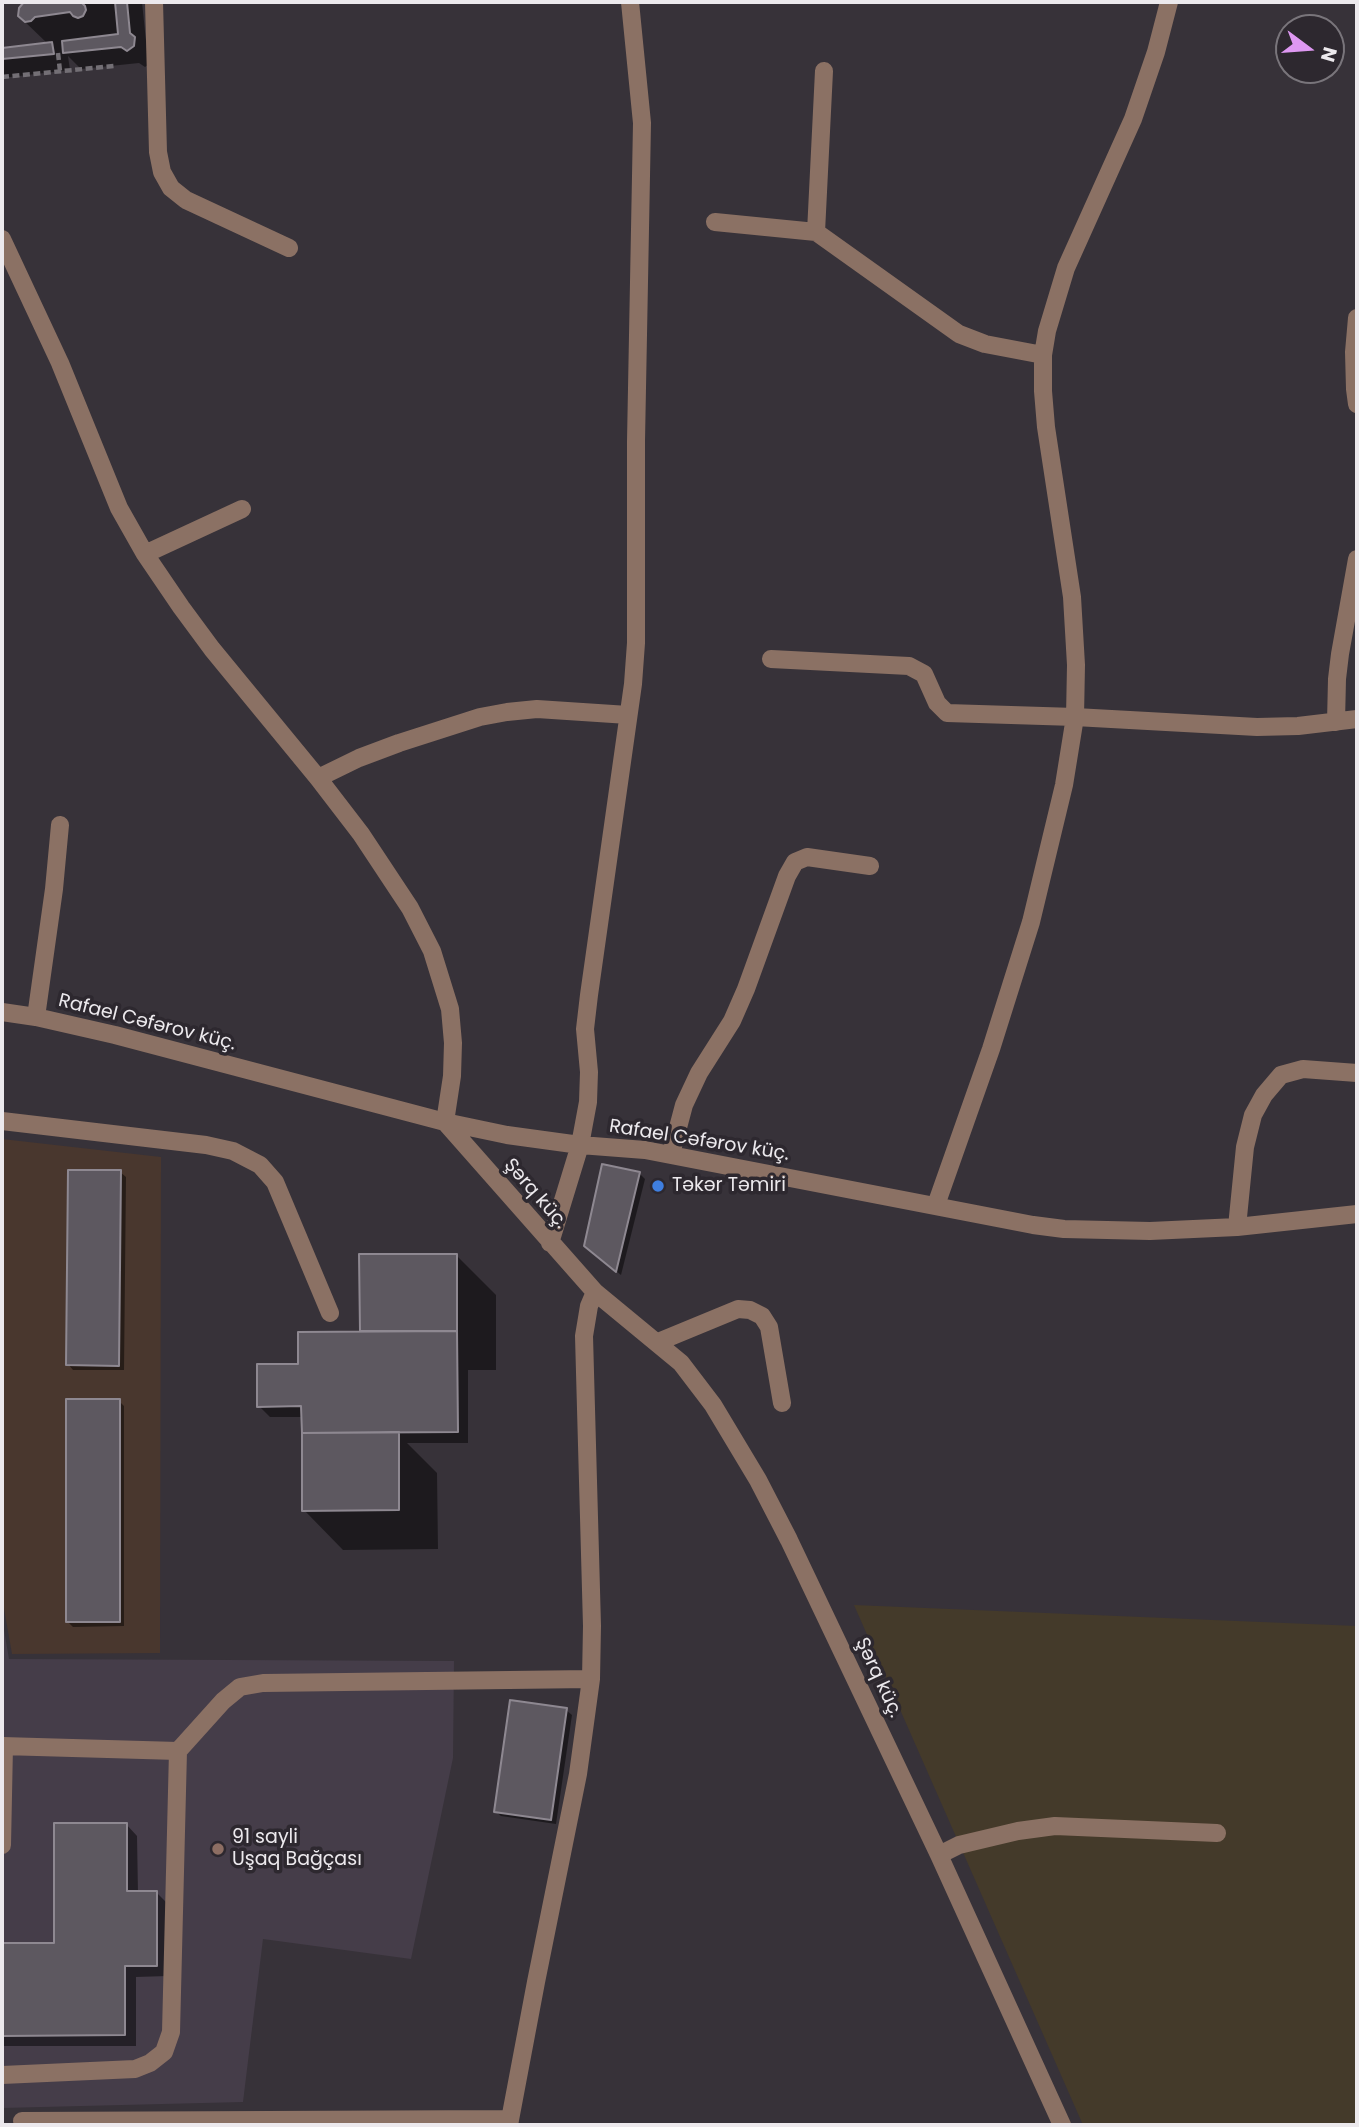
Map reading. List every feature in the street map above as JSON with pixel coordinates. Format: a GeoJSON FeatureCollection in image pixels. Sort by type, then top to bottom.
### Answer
{"type":"FeatureCollection","features":[{"type":"Feature","properties":{"kind":"street"},"geometry":{"type":"LineString","coordinates":[[154,2],[158,152],[162,172],[170,188],[186,200],[289,248]]}},
{"type":"Feature","properties":{"kind":"street"},"geometry":{"type":"LineString","coordinates":[[550,1243],[580,1145],[587,1102],[589,1072],[585,1030],[633,684],[636,643],[636,427],[642,122],[630,2]]}},
{"type":"Feature","properties":{"kind":"street"},"geometry":{"type":"LineString","coordinates":[[936,1205],[991,1049],[1031,922],[1064,785],[1075,717],[1076,666],[1072,597],[1046,427],[1043,355],[1054,303],[1066,268],[1133,119],[1156,52],[1169,2]]}},
{"type":"Feature","properties":{"kind":"street"},"geometry":{"type":"LineString","coordinates":[[816,232],[824,71]]}},
{"type":"Feature","properties":{"kind":"street"},"geometry":{"type":"LineString","coordinates":[[715,222],[816,232],[959,334],[985,344],[1043,355]]}},
{"type":"Feature","properties":{"kind":"street"},"geometry":{"type":"LineString","coordinates":[[2,239],[60,363],[120,508],[145,554],[212,649],[361,834],[410,908],[432,951],[450,1009],[453,1042],[452,1076],[445,1122]]}},
{"type":"Feature","properties":{"kind":"street"},"geometry":{"type":"LineString","coordinates":[[1357,318],[1354,352],[1357,404]]}},
{"type":"Feature","properties":{"kind":"street"},"geometry":{"type":"LineString","coordinates":[[145,554],[242,509]]}},
{"type":"Feature","properties":{"kind":"street"},"geometry":{"type":"LineString","coordinates":[[1336,722],[1340,654],[1357,559]]}},
{"type":"Feature","properties":{"kind":"street"},"geometry":{"type":"LineString","coordinates":[[772,659],[909,666],[924,674],[937,703],[947,713],[1257,727],[1298,726],[1357,719]]}},
{"type":"Feature","properties":{"kind":"street"},"geometry":{"type":"LineString","coordinates":[[318,778],[359,758],[480,717],[507,712],[561,710],[628,715]]}},
{"type":"Feature","properties":{"kind":"street"},"geometry":{"type":"LineString","coordinates":[[36,1017],[60,825]]}},
{"type":"Feature","properties":{"kind":"street"},"geometry":{"type":"LineString","coordinates":[[671,1154],[684,1105],[699,1073],[732,1021],[787,876],[795,862],[807,857],[870,866]]}},
{"type":"Feature","properties":{"kind":"street","name":"Rafael Cəfərov küç."},"geometry":{"type":"LineString","coordinates":[[2,1012],[115,1035],[445,1122],[507,1135],[671,1154],[1064,1229],[1150,1231],[1237,1227],[1357,1214]]}},
{"type":"Feature","properties":{"kind":"street"},"geometry":{"type":"LineString","coordinates":[[1237,1227],[1245,1147],[1253,1115],[1264,1095],[1281,1074],[1303,1069],[1357,1073]]}},
{"type":"Feature","properties":{"kind":"street"},"geometry":{"type":"LineString","coordinates":[[2,1121],[206,1145],[233,1151],[260,1166],[275,1182],[330,1313]]}},
{"type":"Feature","properties":{"kind":"street","name":"Şərq küç."},"geometry":{"type":"LineString","coordinates":[[445,1122],[595,1292],[681,1363],[713,1405],[758,1480],[789,1540],[939,1855],[1062,2125]]}},
{"type":"Feature","properties":{"kind":"street"},"geometry":{"type":"LineString","coordinates":[[22,2121],[510,2122],[578,1774],[591,1679],[584,1336],[589,1306],[595,1292]]}},
{"type":"Feature","properties":{"kind":"street"},"geometry":{"type":"LineString","coordinates":[[658,1342],[738,1309],[750,1310],[762,1316],[769,1327],[782,1403]]}},
{"type":"Feature","properties":{"kind":"street"},"geometry":{"type":"LineString","coordinates":[[2,2074],[135,2069],[150,2063],[164,2052],[172,2032],[178,1751],[223,1701],[240,1688],[263,1683],[591,1679]]}},
{"type":"Feature","properties":{"kind":"street"},"geometry":{"type":"LineString","coordinates":[[2,1846],[3,1746],[178,1751]]}},
{"type":"Feature","properties":{"kind":"street"},"geometry":{"type":"LineString","coordinates":[[939,1855],[959,1844],[1055,1826],[1217,1833]]}},
{"type":"Feature","properties":{"kind":"path"},"geometry":{"type":"LineString","coordinates":[[58,53],[60,71]]}},
{"type":"Feature","properties":{"kind":"path"},"geometry":{"type":"LineString","coordinates":[[2,78],[114,66]]}},
{"type":"Feature","properties":{"kind":"shaded area"},"geometry":{"type":"Polygon","coordinates":[[[2,1139],[161,1157],[160,1653],[12,1654],[2,1597],[2,1139]]]}},
{"type":"Feature","properties":{"kind":"shaded area"},"geometry":{"type":"Polygon","coordinates":[[[854,1605],[1357,1626],[1357,2125],[1083,2125],[854,1605]]]}},
{"type":"Feature","properties":{"kind":"shaded area","name":"91 sayli Uşaq Bağçası"},"geometry":{"type":"Polygon","coordinates":[[[2,1618],[9,1659],[454,1661],[453,1758],[411,1959],[263,1939],[243,2102],[2,2108],[2,1618]]]}},
{"type":"Feature","properties":{"kind":"building"},"geometry":{"type":"Polygon","coordinates":[[[24,2],[81,2],[86,10],[83,16],[78,18],[70,12],[35,17],[25,22],[18,16],[19,8],[24,2]]]}},
{"type":"Feature","properties":{"kind":"building"},"geometry":{"type":"Polygon","coordinates":[[[115,2],[127,2],[130,33],[135,37],[134,46],[127,51],[121,47],[63,53],[62,41],[118,34],[115,2]]]}},
{"type":"Feature","properties":{"kind":"building"},"geometry":{"type":"Polygon","coordinates":[[[52,42],[54,54],[2,59],[2,48],[52,42]]]}},
{"type":"Feature","properties":{"kind":"building"},"geometry":{"type":"Polygon","coordinates":[[[602,1164],[640,1172],[616,1272],[584,1246],[602,1164]]]}},
{"type":"Feature","properties":{"kind":"building"},"geometry":{"type":"Polygon","coordinates":[[[68,1170],[121,1170],[119,1366],[66,1365],[68,1170]]]}},
{"type":"Feature","properties":{"kind":"building"},"geometry":{"type":"Polygon","coordinates":[[[359,1254],[457,1254],[457,1331],[360,1331],[359,1254]]]}},
{"type":"Feature","properties":{"kind":"building"},"geometry":{"type":"Polygon","coordinates":[[[457,1331],[458,1432],[302,1433],[301,1406],[257,1407],[257,1364],[298,1364],[298,1332],[457,1331]]]}},
{"type":"Feature","properties":{"kind":"building"},"geometry":{"type":"Polygon","coordinates":[[[66,1399],[120,1399],[120,1622],[66,1622],[66,1399]]]}},
{"type":"Feature","properties":{"kind":"building"},"geometry":{"type":"Polygon","coordinates":[[[399,1432],[399,1510],[302,1511],[302,1433],[399,1432]]]}},
{"type":"Feature","properties":{"kind":"building"},"geometry":{"type":"Polygon","coordinates":[[[510,1700],[567,1708],[551,1820],[494,1812],[510,1700]]]}},
{"type":"Feature","properties":{"kind":"building"},"geometry":{"type":"Polygon","coordinates":[[[54,1823],[127,1823],[127,1891],[157,1891],[157,1966],[125,1966],[125,2035],[2,2036],[2,1943],[54,1943],[54,1823]]]}},
{"type":"Feature","properties":{"kind":"place","name":"Təkər Təmiri"},"geometry":{"type":"Point","coordinates":[658,1186]}},
{"type":"Feature","properties":{"kind":"place","name":"91 sayli Uşaq Bağçası"},"geometry":{"type":"Point","coordinates":[218,1849]}}]}
